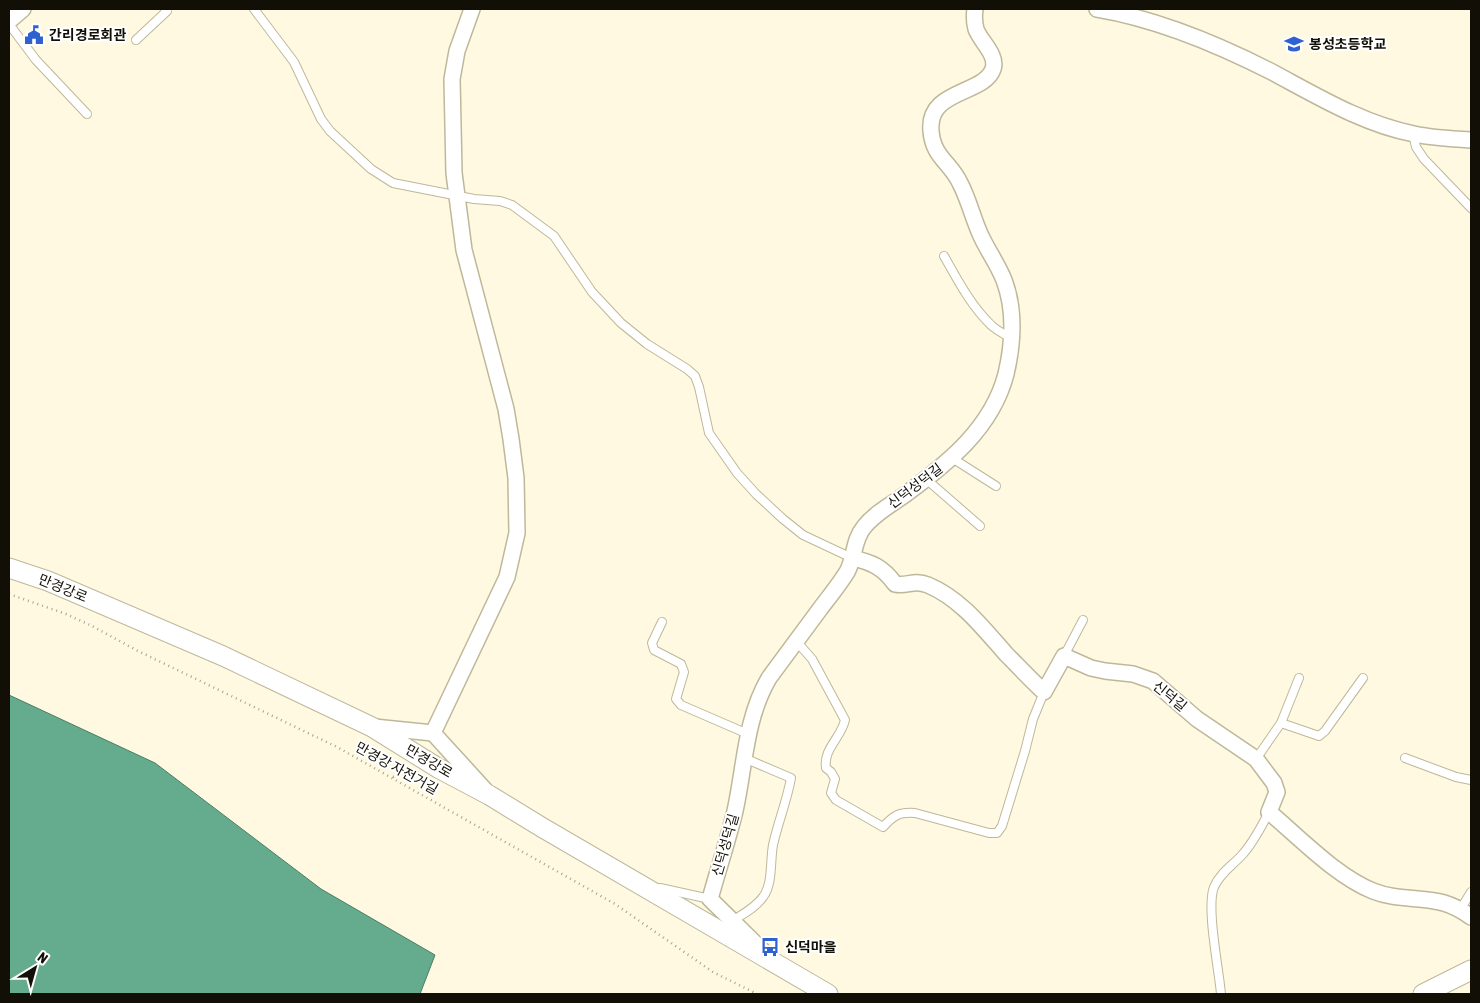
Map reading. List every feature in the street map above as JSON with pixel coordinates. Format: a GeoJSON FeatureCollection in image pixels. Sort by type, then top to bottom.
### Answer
{"type":"FeatureCollection","features":[{"type":"Feature","properties":{"kind":"street"},"geometry":{"type":"LineString","coordinates":[[9,22],[24,9]]}},
{"type":"Feature","properties":{"kind":"street"},"geometry":{"type":"LineString","coordinates":[[433,732],[507,577],[517,533],[516,478],[506,409],[464,250],[456,195],[452,87],[462,9]]}},
{"type":"Feature","properties":{"kind":"street"},"geometry":{"type":"LineString","coordinates":[[457,51],[472,9]]}},
{"type":"Feature","properties":{"kind":"street","name":"신덕성덕길"},"geometry":{"type":"LineString","coordinates":[[710,899],[735,810],[748,734],[760,693],[769,678],[842,580],[848,570],[857,538],[863,528],[873,518],[952,458],[963,447],[990,412],[1005,376],[1011,338],[1008,297],[1003,280],[980,235],[960,183],[954,173],[940,158],[934,147],[931,132],[931,120],[935,110],[942,103],[990,77],[994,67],[993,58],[976,30],[975,9]]}},
{"type":"Feature","properties":{"kind":"street"},"geometry":{"type":"LineString","coordinates":[[1097,9],[1140,18],[1192,36],[1254,64],[1353,114],[1413,134],[1471,140]]}},
{"type":"Feature","properties":{"kind":"street"},"geometry":{"type":"LineString","coordinates":[[852,558],[870,562],[885,573],[895,584],[901,586],[919,582],[943,593],[972,616],[1044,692],[1064,656]]}},
{"type":"Feature","properties":{"kind":"street","name":"만경강로"},"geometry":{"type":"LineString","coordinates":[[9,568],[48,581],[223,656],[372,727],[438,768],[489,795],[828,994]]}},
{"type":"Feature","properties":{"kind":"street","name":"신덕길"},"geometry":{"type":"LineString","coordinates":[[1064,656],[1091,668],[1133,674],[1154,682],[1197,718],[1256,759],[1274,783],[1277,792],[1269,812]]}},
{"type":"Feature","properties":{"kind":"street"},"geometry":{"type":"LineString","coordinates":[[372,727],[433,732],[489,795]]}},
{"type":"Feature","properties":{"kind":"street"},"geometry":{"type":"LineString","coordinates":[[1269,812],[1338,870],[1372,890],[1389,896],[1435,901],[1466,913]]}},
{"type":"Feature","properties":{"kind":"street"},"geometry":{"type":"LineString","coordinates":[[710,899],[778,965]]}},
{"type":"Feature","properties":{"kind":"street"},"geometry":{"type":"LineString","coordinates":[[1423,994],[1471,970]]}},
{"type":"Feature","properties":{"kind":"lane"},"geometry":{"type":"LineString","coordinates":[[136,40],[167,11],[165,9]]}},
{"type":"Feature","properties":{"kind":"lane"},"geometry":{"type":"LineString","coordinates":[[254,9],[294,62],[321,119],[330,131],[371,168],[393,183],[474,199],[500,201],[512,205],[554,236],[592,292],[621,323],[647,344],[687,369],[694,376],[699,387],[709,433],[737,473],[756,494],[803,535],[852,558]]}},
{"type":"Feature","properties":{"kind":"lane"},"geometry":{"type":"LineString","coordinates":[[9,22],[36,60],[87,114]]}},
{"type":"Feature","properties":{"kind":"lane"},"geometry":{"type":"LineString","coordinates":[[1413,134],[1416,147],[1424,159],[1471,208]]}},
{"type":"Feature","properties":{"kind":"lane"},"geometry":{"type":"LineString","coordinates":[[944,256],[976,308],[992,326],[1011,338]]}},
{"type":"Feature","properties":{"kind":"lane"},"geometry":{"type":"LineString","coordinates":[[952,458],[996,486]]}},
{"type":"Feature","properties":{"kind":"lane"},"geometry":{"type":"LineString","coordinates":[[926,479],[980,526]]}},
{"type":"Feature","properties":{"kind":"lane"},"geometry":{"type":"LineString","coordinates":[[1064,656],[1084,620]]}},
{"type":"Feature","properties":{"kind":"lane"},"geometry":{"type":"LineString","coordinates":[[662,622],[652,643],[654,650],[681,664],[684,672],[676,699],[681,706],[748,734]]}},
{"type":"Feature","properties":{"kind":"lane"},"geometry":{"type":"LineString","coordinates":[[796,641],[812,659],[844,720],[842,730],[824,759],[826,768],[835,779],[831,794],[836,800],[883,827],[892,817],[904,812],[916,813],[989,833],[997,833],[1002,826],[1033,719],[1044,692]]}},
{"type":"Feature","properties":{"kind":"lane"},"geometry":{"type":"LineString","coordinates":[[1256,759],[1281,723],[1299,678]]}},
{"type":"Feature","properties":{"kind":"lane"},"geometry":{"type":"LineString","coordinates":[[1281,723],[1319,736],[1325,731],[1362,678]]}},
{"type":"Feature","properties":{"kind":"lane"},"geometry":{"type":"LineString","coordinates":[[732,921],[757,904],[768,888],[773,844],[791,778],[744,758]]}},
{"type":"Feature","properties":{"kind":"lane"},"geometry":{"type":"LineString","coordinates":[[1405,758],[1456,777],[1471,780]]}},
{"type":"Feature","properties":{"kind":"lane"},"geometry":{"type":"LineString","coordinates":[[1222,994],[1212,913],[1214,887],[1221,876],[1253,841],[1269,812]]}},
{"type":"Feature","properties":{"kind":"lane"},"geometry":{"type":"LineString","coordinates":[[638,884],[710,899]]}},
{"type":"Feature","properties":{"kind":"lane"},"geometry":{"type":"LineString","coordinates":[[1466,913],[1471,892]]}},
{"type":"Feature","properties":{"kind":"path","name":"만경강 자전거길"},"geometry":{"type":"LineString","coordinates":[[9,594],[66,614],[92,626],[138,651],[337,747],[616,904],[713,972],[757,994]]}},
{"type":"Feature","properties":{"kind":"shaded area"},"geometry":{"type":"Polygon","coordinates":[[[9,695],[155,763],[321,889],[435,955],[420,994],[9,994],[9,695]]]}},
{"type":"Feature","properties":{"kind":"place","name":"간리경로회관"},"geometry":{"type":"Point","coordinates":[34,35]}},
{"type":"Feature","properties":{"kind":"place","name":"봉성초등학교"},"geometry":{"type":"Point","coordinates":[1294,44]}},
{"type":"Feature","properties":{"kind":"place","name":"신덕마을"},"geometry":{"type":"Point","coordinates":[770,947]}}]}
